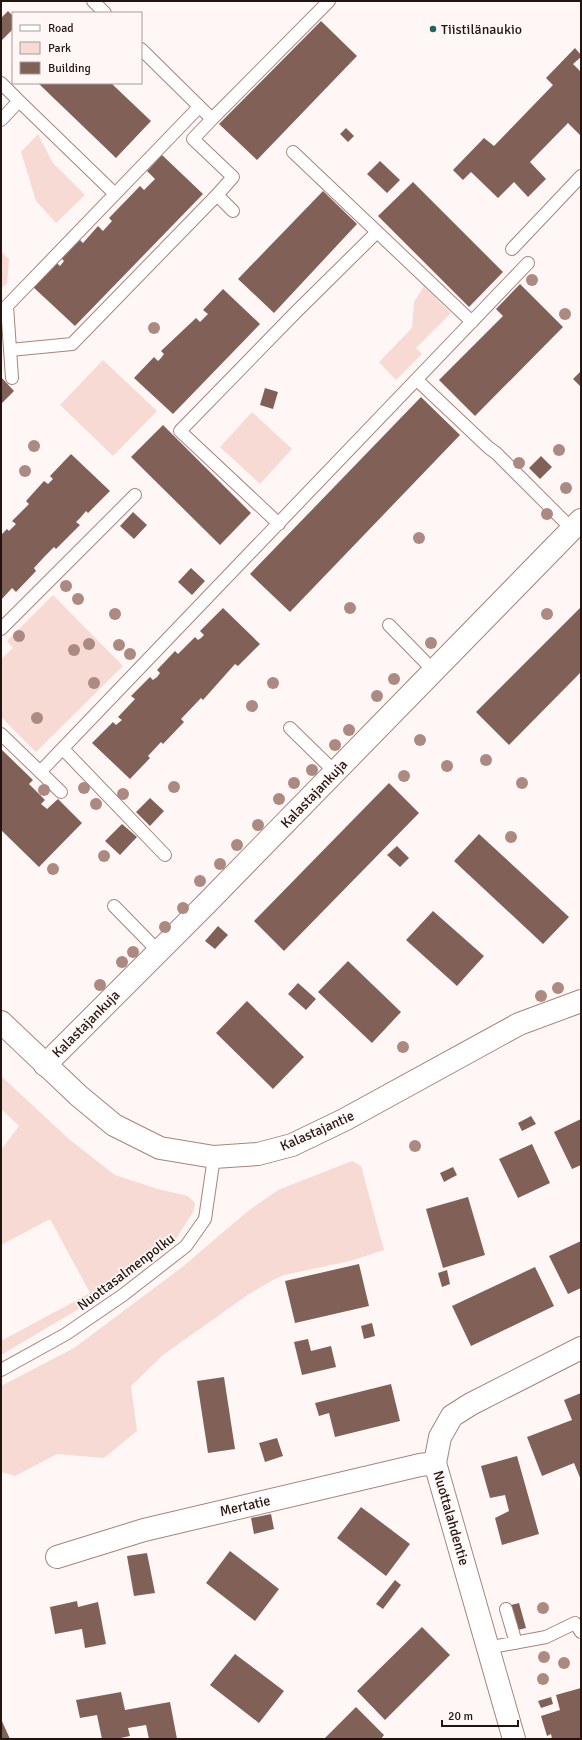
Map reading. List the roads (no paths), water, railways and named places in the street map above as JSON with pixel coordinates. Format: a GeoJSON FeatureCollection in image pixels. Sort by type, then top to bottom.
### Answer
{"type":"FeatureCollection","features":[{"type":"Feature","properties":{"kind":"street","name":"Kalastajankuja"},"geometry":{"type":"LineString","coordinates":[[45,1065],[159,952],[577,525]]}},
{"type":"Feature","properties":{"kind":"street","name":"Kalastajantie"},"geometry":{"type":"LineString","coordinates":[[1,1022],[45,1065],[114,1125],[160,1148],[214,1157],[258,1154],[292,1145],[344,1120],[520,1024],[581,1000]]}},
{"type":"Feature","properties":{"kind":"street","name":"Nuottalahdentie"},"geometry":{"type":"LineString","coordinates":[[514,1739],[435,1463],[440,1438],[452,1416],[471,1404],[581,1348]]}},
{"type":"Feature","properties":{"kind":"street","name":"Mertatie"},"geometry":{"type":"LineString","coordinates":[[58,1557],[144,1530],[420,1465],[435,1463]]}},
{"type":"Feature","properties":{"kind":"lane"},"geometry":{"type":"LineString","coordinates":[[93,1],[104,12]]}},
{"type":"Feature","properties":{"kind":"lane"},"geometry":{"type":"LineString","coordinates":[[10,350],[72,344],[217,195],[233,177],[193,139],[329,1]]}},
{"type":"Feature","properties":{"kind":"lane"},"geometry":{"type":"LineString","coordinates":[[142,50],[212,119]]}},
{"type":"Feature","properties":{"kind":"lane"},"geometry":{"type":"LineString","coordinates":[[1,83],[115,194]]}},
{"type":"Feature","properties":{"kind":"lane"},"geometry":{"type":"LineString","coordinates":[[1,120],[19,101]]}},
{"type":"Feature","properties":{"kind":"lane"},"geometry":{"type":"LineString","coordinates":[[12,378],[7,306],[199,107]]}},
{"type":"Feature","properties":{"kind":"lane"},"geometry":{"type":"LineString","coordinates":[[293,152],[376,233],[472,322]]}},
{"type":"Feature","properties":{"kind":"lane"},"geometry":{"type":"LineString","coordinates":[[512,250],[581,176]]}},
{"type":"Feature","properties":{"kind":"lane"},"geometry":{"type":"LineString","coordinates":[[217,195],[233,211]]}},
{"type":"Feature","properties":{"kind":"lane"},"geometry":{"type":"LineString","coordinates":[[279,524],[180,431],[292,316],[376,233]]}},
{"type":"Feature","properties":{"kind":"lane"},"geometry":{"type":"LineString","coordinates":[[40,772],[418,380],[528,263]]}},
{"type":"Feature","properties":{"kind":"lane"},"geometry":{"type":"LineString","coordinates":[[418,380],[488,448],[496,453],[577,525]]}},
{"type":"Feature","properties":{"kind":"lane"},"geometry":{"type":"LineString","coordinates":[[1,629],[135,495]]}},
{"type":"Feature","properties":{"kind":"lane"},"geometry":{"type":"LineString","coordinates":[[388,625],[434,671]]}},
{"type":"Feature","properties":{"kind":"lane"},"geometry":{"type":"LineString","coordinates":[[290,728],[335,772]]}},
{"type":"Feature","properties":{"kind":"lane"},"geometry":{"type":"LineString","coordinates":[[1,734],[61,792]]}},
{"type":"Feature","properties":{"kind":"lane"},"geometry":{"type":"LineString","coordinates":[[62,749],[165,854]]}},
{"type":"Feature","properties":{"kind":"lane"},"geometry":{"type":"LineString","coordinates":[[114,906],[159,952]]}},
{"type":"Feature","properties":{"kind":"lane","name":"Nuottasalmenpolku"},"geometry":{"type":"LineString","coordinates":[[1,1370],[66,1334],[123,1295],[186,1246],[205,1219],[214,1157]]}},
{"type":"Feature","properties":{"kind":"lane"},"geometry":{"type":"LineString","coordinates":[[506,1609],[516,1643]]}},
{"type":"Feature","properties":{"kind":"lane"},"geometry":{"type":"LineString","coordinates":[[487,1648],[546,1637],[575,1623],[581,1632]]}},
{"type":"Feature","properties":{"kind":"place","name":"Tiistilänaukio"},"geometry":{"type":"Point","coordinates":[433,29]}}]}
